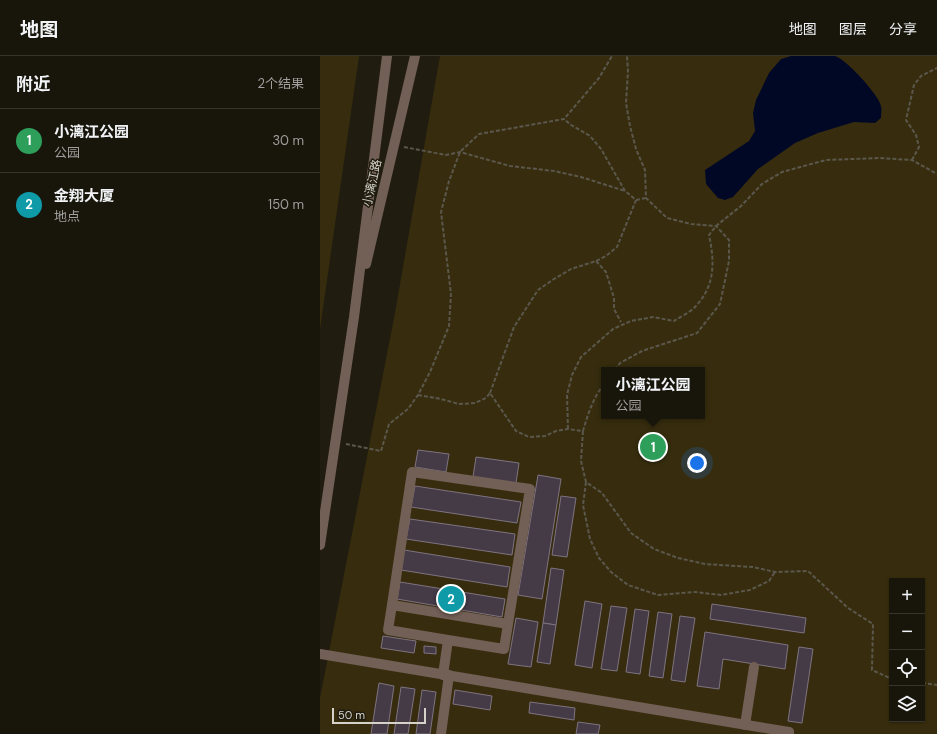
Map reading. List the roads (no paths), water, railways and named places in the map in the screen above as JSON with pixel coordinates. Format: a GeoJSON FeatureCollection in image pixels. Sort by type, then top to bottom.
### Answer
{"type":"FeatureCollection","features":[{"type":"Feature","properties":{"kind":"street","name":"小漓江路"},"geometry":{"type":"LineString","coordinates":[[320,545],[354,317],[387,56]]}},
{"type":"Feature","properties":{"kind":"street","name":"小漓江路"},"geometry":{"type":"LineString","coordinates":[[354,317],[415,56]]}},
{"type":"Feature","properties":{"kind":"street"},"geometry":{"type":"LineString","coordinates":[[412,472],[530,489],[508,624],[504,650],[388,630],[412,472]]}},
{"type":"Feature","properties":{"kind":"street"},"geometry":{"type":"LineString","coordinates":[[392,605],[508,624]]}},
{"type":"Feature","properties":{"kind":"street"},"geometry":{"type":"LineString","coordinates":[[441,734],[448,640]]}},
{"type":"Feature","properties":{"kind":"street"},"geometry":{"type":"LineString","coordinates":[[320,654],[789,732],[789,734]]}},
{"type":"Feature","properties":{"kind":"street"},"geometry":{"type":"LineString","coordinates":[[745,725],[754,667]]}},
{"type":"Feature","properties":{"kind":"water"},"geometry":{"type":"Polygon","coordinates":[[[791,56],[835,56],[840,59],[854,70],[875,94],[881,106],[881,118],[875,123],[854,122],[818,133],[795,143],[758,169],[733,197],[725,200],[718,198],[706,184],[705,170],[749,141],[755,131],[753,113],[756,100],[769,73],[781,59],[791,56]]]}},
{"type":"Feature","properties":{"kind":"place","name":"小漓江公园"},"geometry":{"type":"Point","coordinates":[653,447]}},
{"type":"Feature","properties":{"kind":"place","name":"金翔大厦"},"geometry":{"type":"Point","coordinates":[451,599]}}]}
